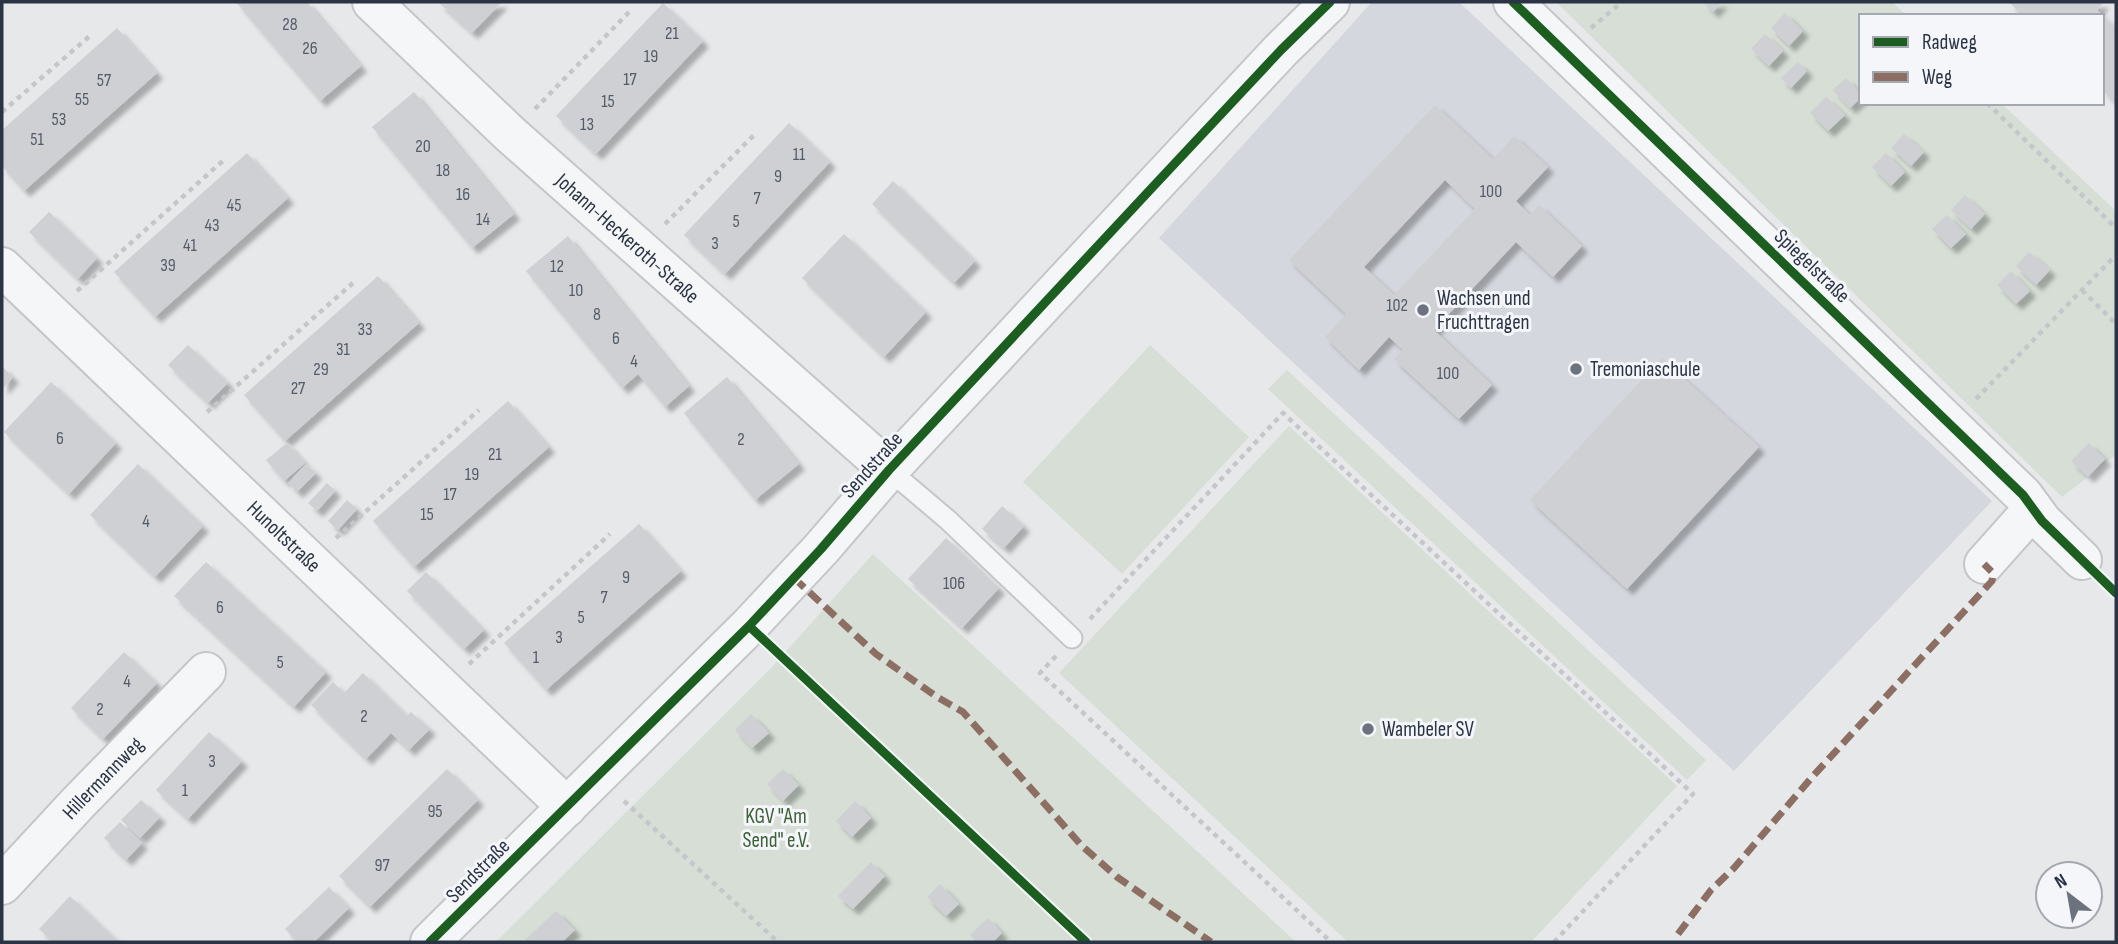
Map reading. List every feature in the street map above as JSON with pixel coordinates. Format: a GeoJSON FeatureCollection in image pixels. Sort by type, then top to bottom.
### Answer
{"type":"FeatureCollection","features":[{"type":"Feature","properties":{"kind":"street","name":"Johann-Heckeroth-Straße"},"geometry":{"type":"LineString","coordinates":[[372,2],[510,134],[889,470]]}},
{"type":"Feature","properties":{"kind":"street","name":"Sendstraße"},"geometry":{"type":"LineString","coordinates":[[430,942],[749,626],[821,549],[889,470],[1271,61],[1331,2]]}},
{"type":"Feature","properties":{"kind":"street","name":"Spiegelstraße"},"geometry":{"type":"LineString","coordinates":[[1513,2],[2023,495],[2042,521],[2082,560]]}},
{"type":"Feature","properties":{"kind":"street","name":"Hunoltstraße"},"geometry":{"type":"LineString","coordinates":[[2,267],[567,807]]}},
{"type":"Feature","properties":{"kind":"street"},"geometry":{"type":"LineString","coordinates":[[1984,564],[2033,509]]}},
{"type":"Feature","properties":{"kind":"street","name":"Hillermannweg"},"geometry":{"type":"LineString","coordinates":[[2,886],[78,803],[206,672]]}},
{"type":"Feature","properties":{"kind":"lane"},"geometry":{"type":"LineString","coordinates":[[889,470],[948,520],[1072,638]]}},
{"type":"Feature","properties":{"kind":"path"},"geometry":{"type":"LineString","coordinates":[[510,134],[632,9]]}},
{"type":"Feature","properties":{"kind":"path"},"geometry":{"type":"LineString","coordinates":[[2,112],[92,34]]}},
{"type":"Feature","properties":{"kind":"path"},"geometry":{"type":"LineString","coordinates":[[1989,105],[2116,228]]}},
{"type":"Feature","properties":{"kind":"path"},"geometry":{"type":"LineString","coordinates":[[639,250],[754,135]]}},
{"type":"Feature","properties":{"kind":"path"},"geometry":{"type":"LineString","coordinates":[[52,314],[225,159]]}},
{"type":"Feature","properties":{"kind":"path"},"geometry":{"type":"LineString","coordinates":[[1965,391],[1975,400],[2116,255]]}},
{"type":"Feature","properties":{"kind":"path"},"geometry":{"type":"LineString","coordinates":[[179,435],[353,283]]}},
{"type":"Feature","properties":{"kind":"path"},"geometry":{"type":"LineString","coordinates":[[2082,290],[2116,324]]}},
{"type":"Feature","properties":{"kind":"path"},"geometry":{"type":"LineString","coordinates":[[310,561],[478,410]]}},
{"type":"Feature","properties":{"kind":"path"},"geometry":{"type":"LineString","coordinates":[[1331,942],[1040,673],[1283,413],[1693,794],[1555,942]]}},
{"type":"Feature","properties":{"kind":"path"},"geometry":{"type":"LineString","coordinates":[[444,687],[610,534]]}},
{"type":"Feature","properties":{"kind":"path"},"geometry":{"type":"LineString","coordinates":[[598,775],[778,942]]}},
{"type":"Feature","properties":{"kind":"shaded area","name":"Tremoniaschule"},"geometry":{"type":"Polygon","coordinates":[[[1372,2],[1459,2],[1992,501],[1734,771],[1159,238],[1372,2]]]}},
{"type":"Feature","properties":{"kind":"green space"},"geometry":{"type":"Polygon","coordinates":[[[1556,2],[1892,2],[1905,14],[1859,14],[1859,105],[2003,105],[2116,211],[2116,455],[2062,497],[1556,2]]]}},
{"type":"Feature","properties":{"kind":"green space"},"geometry":{"type":"Polygon","coordinates":[[[1150,345],[1249,437],[1122,574],[1023,482],[1150,345]]]}},
{"type":"Feature","properties":{"kind":"green space"},"geometry":{"type":"Polygon","coordinates":[[[1287,370],[1706,760],[1687,780],[1268,389],[1287,370]]]}},
{"type":"Feature","properties":{"kind":"green space","name":"Wambeler SV"},"geometry":{"type":"Polygon","coordinates":[[[1289,426],[1677,786],[1531,942],[1348,942],[1059,673],[1289,426]]]}},
{"type":"Feature","properties":{"kind":"green space","name":"KGV \"Am Send\" e.V."},"geometry":{"type":"Polygon","coordinates":[[[873,554],[1296,942],[496,942],[773,666],[873,554]]]}},
{"type":"Feature","properties":{"kind":"building"},"geometry":{"type":"Polygon","coordinates":[[[236,2],[307,2],[361,66],[320,101],[236,2]]]}},
{"type":"Feature","properties":{"kind":"building"},"geometry":{"type":"Polygon","coordinates":[[[438,2],[502,2],[472,33],[438,2]]]}},
{"type":"Feature","properties":{"kind":"building"},"geometry":{"type":"Polygon","coordinates":[[[1703,2],[1722,2],[1713,12],[1703,2]]]}},
{"type":"Feature","properties":{"kind":"building"},"geometry":{"type":"Polygon","coordinates":[[[2009,2],[2103,3],[2097,10],[2101,14],[2021,14],[2009,2]]]}},
{"type":"Feature","properties":{"kind":"building"},"geometry":{"type":"Polygon","coordinates":[[[663,3],[703,41],[596,154],[556,116],[663,3]]]}},
{"type":"Feature","properties":{"kind":"building"},"geometry":{"type":"Polygon","coordinates":[[[1785,13],[1803,31],[1789,46],[1771,28],[1785,13]]]}},
{"type":"Feature","properties":{"kind":"building"},"geometry":{"type":"Polygon","coordinates":[[[2104,17],[2116,28],[2116,103],[2104,92],[2104,17]]]}},
{"type":"Feature","properties":{"kind":"building"},"geometry":{"type":"Polygon","coordinates":[[[117,28],[157,73],[24,191],[2,166],[2,130],[117,28]]]}},
{"type":"Feature","properties":{"kind":"building"},"geometry":{"type":"Polygon","coordinates":[[[1765,34],[1783,51],[1769,66],[1751,49],[1765,34]]]}},
{"type":"Feature","properties":{"kind":"building"},"geometry":{"type":"Polygon","coordinates":[[[1798,62],[1807,71],[1791,88],[1781,78],[1798,62]]]}},
{"type":"Feature","properties":{"kind":"building"},"geometry":{"type":"Polygon","coordinates":[[[1846,78],[1859,92],[1859,100],[1850,108],[1833,90],[1846,78]]]}},
{"type":"Feature","properties":{"kind":"building"},"geometry":{"type":"Polygon","coordinates":[[[414,92],[514,214],[472,248],[372,127],[414,92]]]}},
{"type":"Feature","properties":{"kind":"building"},"geometry":{"type":"Polygon","coordinates":[[[1826,97],[1845,115],[1828,131],[1810,113],[1826,97]]]}},
{"type":"Feature","properties":{"kind":"building"},"geometry":{"type":"Polygon","coordinates":[[[1435,105],[1493,159],[1514,136],[1548,167],[1516,201],[1530,215],[1539,205],[1582,246],[1553,277],[1516,242],[1434,330],[1492,385],[1459,419],[1394,359],[1403,350],[1389,337],[1359,370],[1325,337],[1346,314],[1289,260],[1435,105]],[[1445,180],[1364,267],[1394,295],[1475,209],[1445,180]]]}},
{"type":"Feature","properties":{"kind":"building"},"geometry":{"type":"Polygon","coordinates":[[[789,123],[830,162],[725,274],[684,235],[789,123]]]}},
{"type":"Feature","properties":{"kind":"building"},"geometry":{"type":"Polygon","coordinates":[[[1904,134],[1924,152],[1911,166],[1891,148],[1904,134]]]}},
{"type":"Feature","properties":{"kind":"building"},"geometry":{"type":"Polygon","coordinates":[[[247,153],[288,198],[155,317],[114,272],[247,153]]]}},
{"type":"Feature","properties":{"kind":"building"},"geometry":{"type":"Polygon","coordinates":[[[1886,153],[1905,172],[1891,186],[1872,167],[1886,153]]]}},
{"type":"Feature","properties":{"kind":"building"},"geometry":{"type":"Polygon","coordinates":[[[893,181],[975,261],[954,283],[872,204],[893,181]]]}},
{"type":"Feature","properties":{"kind":"building"},"geometry":{"type":"Polygon","coordinates":[[[1965,195],[1985,214],[1971,229],[1951,210],[1965,195]]]}},
{"type":"Feature","properties":{"kind":"building"},"geometry":{"type":"Polygon","coordinates":[[[49,212],[97,258],[78,279],[29,232],[49,212]]]}},
{"type":"Feature","properties":{"kind":"building"},"geometry":{"type":"Polygon","coordinates":[[[1947,215],[1966,234],[1951,248],[1932,229],[1947,215]]]}},
{"type":"Feature","properties":{"kind":"building"},"geometry":{"type":"Polygon","coordinates":[[[844,234],[926,312],[884,357],[802,278],[844,234]]]}},
{"type":"Feature","properties":{"kind":"building"},"geometry":{"type":"Polygon","coordinates":[[[568,236],[689,386],[665,407],[638,374],[622,388],[526,271],[568,236]]]}},
{"type":"Feature","properties":{"kind":"building"},"geometry":{"type":"Polygon","coordinates":[[[2029,252],[2050,270],[2036,285],[2016,266],[2029,252]]]}},
{"type":"Feature","properties":{"kind":"building"},"geometry":{"type":"Polygon","coordinates":[[[2011,271],[2030,291],[2016,304],[1997,285],[2011,271]]]}},
{"type":"Feature","properties":{"kind":"building"},"geometry":{"type":"Polygon","coordinates":[[[378,276],[419,323],[285,441],[244,395],[378,276]]]}},
{"type":"Feature","properties":{"kind":"building"},"geometry":{"type":"Polygon","coordinates":[[[188,345],[228,383],[208,403],[168,365],[188,345]]]}},
{"type":"Feature","properties":{"kind":"building"},"geometry":{"type":"Polygon","coordinates":[[[1662,358],[1759,447],[1627,589],[1530,500],[1662,358]]]}},
{"type":"Feature","properties":{"kind":"building"},"geometry":{"type":"Polygon","coordinates":[[[2,366],[13,377],[2,389],[2,366]]]}},
{"type":"Feature","properties":{"kind":"building"},"geometry":{"type":"Polygon","coordinates":[[[727,377],[799,464],[755,500],[684,413],[727,377]]]}},
{"type":"Feature","properties":{"kind":"building"},"geometry":{"type":"Polygon","coordinates":[[[51,382],[116,443],[69,494],[4,432],[51,382]]]}},
{"type":"Feature","properties":{"kind":"building"},"geometry":{"type":"Polygon","coordinates":[[[508,401],[549,447],[414,567],[373,521],[508,401]]]}},
{"type":"Feature","properties":{"kind":"building"},"geometry":{"type":"Polygon","coordinates":[[[287,443],[305,463],[284,481],[266,460],[287,443]]]}},
{"type":"Feature","properties":{"kind":"building"},"geometry":{"type":"Polygon","coordinates":[[[2089,443],[2105,459],[2088,477],[2071,461],[2089,443]]]}},
{"type":"Feature","properties":{"kind":"building"},"geometry":{"type":"Polygon","coordinates":[[[138,464],[203,526],[155,577],[90,515],[138,464]]]}},
{"type":"Feature","properties":{"kind":"building"},"geometry":{"type":"Polygon","coordinates":[[[306,464],[316,473],[297,492],[288,483],[306,464]]]}},
{"type":"Feature","properties":{"kind":"building"},"geometry":{"type":"Polygon","coordinates":[[[327,483],[335,491],[317,511],[308,503],[327,483]]]}},
{"type":"Feature","properties":{"kind":"building"},"geometry":{"type":"Polygon","coordinates":[[[347,500],[357,509],[338,530],[328,521],[347,500]]]}},
{"type":"Feature","properties":{"kind":"building"},"geometry":{"type":"Polygon","coordinates":[[[1002,506],[1024,526],[1004,548],[982,529],[1002,506]]]}},
{"type":"Feature","properties":{"kind":"building"},"geometry":{"type":"Polygon","coordinates":[[[639,524],[681,571],[546,690],[504,643],[639,524]]]}},
{"type":"Feature","properties":{"kind":"building"},"geometry":{"type":"Polygon","coordinates":[[[946,538],[999,588],[962,628],[908,579],[946,538]]]}},
{"type":"Feature","properties":{"kind":"building"},"geometry":{"type":"Polygon","coordinates":[[[206,562],[326,672],[294,707],[174,596],[206,562]]]}},
{"type":"Feature","properties":{"kind":"building"},"geometry":{"type":"Polygon","coordinates":[[[426,572],[484,630],[464,649],[407,591],[426,572]]]}},
{"type":"Feature","properties":{"kind":"building"},"geometry":{"type":"Polygon","coordinates":[[[124,652],[157,683],[103,739],[71,708],[124,652]]]}},
{"type":"Feature","properties":{"kind":"building"},"geometry":{"type":"Polygon","coordinates":[[[363,673],[407,716],[411,712],[430,729],[409,750],[391,733],[366,759],[311,705],[333,682],[344,693],[363,673]]]}},
{"type":"Feature","properties":{"kind":"building"},"geometry":{"type":"Polygon","coordinates":[[[751,714],[769,733],[752,748],[735,730],[751,714]]]}},
{"type":"Feature","properties":{"kind":"building"},"geometry":{"type":"Polygon","coordinates":[[[209,732],[242,761],[188,819],[156,790],[209,732]]]}},
{"type":"Feature","properties":{"kind":"building"},"geometry":{"type":"Polygon","coordinates":[[[447,769],[478,800],[370,907],[339,876],[447,769]]]}},
{"type":"Feature","properties":{"kind":"building"},"geometry":{"type":"Polygon","coordinates":[[[783,769],[799,785],[783,801],[767,784],[783,769]]]}},
{"type":"Feature","properties":{"kind":"building"},"geometry":{"type":"Polygon","coordinates":[[[141,800],[160,817],[140,838],[121,820],[141,800]]]}},
{"type":"Feature","properties":{"kind":"building"},"geometry":{"type":"Polygon","coordinates":[[[855,801],[871,818],[852,837],[836,821],[855,801]]]}},
{"type":"Feature","properties":{"kind":"building"},"geometry":{"type":"Polygon","coordinates":[[[120,822],[142,843],[126,860],[104,838],[120,822]]]}},
{"type":"Feature","properties":{"kind":"building"},"geometry":{"type":"Polygon","coordinates":[[[871,862],[885,876],[853,909],[838,896],[871,862]]]}},
{"type":"Feature","properties":{"kind":"building"},"geometry":{"type":"Polygon","coordinates":[[[940,884],[959,904],[946,916],[927,897],[940,884]]]}},
{"type":"Feature","properties":{"kind":"building"},"geometry":{"type":"Polygon","coordinates":[[[329,887],[349,908],[314,942],[298,942],[285,929],[329,887]]]}},
{"type":"Feature","properties":{"kind":"building"},"geometry":{"type":"Polygon","coordinates":[[[70,896],[119,942],[53,942],[39,929],[70,896]]]}},
{"type":"Feature","properties":{"kind":"building"},"geometry":{"type":"Polygon","coordinates":[[[556,911],[575,930],[562,942],[524,941],[556,911]]]}},
{"type":"Feature","properties":{"kind":"building"},"geometry":{"type":"Polygon","coordinates":[[[988,918],[1002,933],[993,942],[977,942],[970,935],[988,918]]]}},
{"type":"Feature","properties":{"kind":"marked path"},"geometry":{"type":"LineString","coordinates":[[1678,934],[1711,890],[1734,868],[1813,776],[1992,581],[1993,573],[1984,564]]}},
{"type":"Feature","properties":{"kind":"marked path"},"geometry":{"type":"LineString","coordinates":[[794,578],[876,654],[963,712],[1082,846],[1117,877],[1211,942]]}},
{"type":"Feature","properties":{"kind":"cycle path"},"geometry":{"type":"LineString","coordinates":[[430,942],[749,626],[821,549],[889,470],[1281,50],[1330,2]]}},
{"type":"Feature","properties":{"kind":"cycle path"},"geometry":{"type":"LineString","coordinates":[[1513,2],[2023,495],[2042,521],[2116,593]]}},
{"type":"Feature","properties":{"kind":"cycle path"},"geometry":{"type":"LineString","coordinates":[[749,626],[1086,942]]}},
{"type":"Feature","properties":{"kind":"place","name":"Wachsen und Fruchttragen"},"geometry":{"type":"Point","coordinates":[1423,310]}},
{"type":"Feature","properties":{"kind":"place","name":"Tremoniaschule"},"geometry":{"type":"Point","coordinates":[1576,369]}},
{"type":"Feature","properties":{"kind":"place","name":"Wambeler SV"},"geometry":{"type":"Point","coordinates":[1368,729]}}]}
